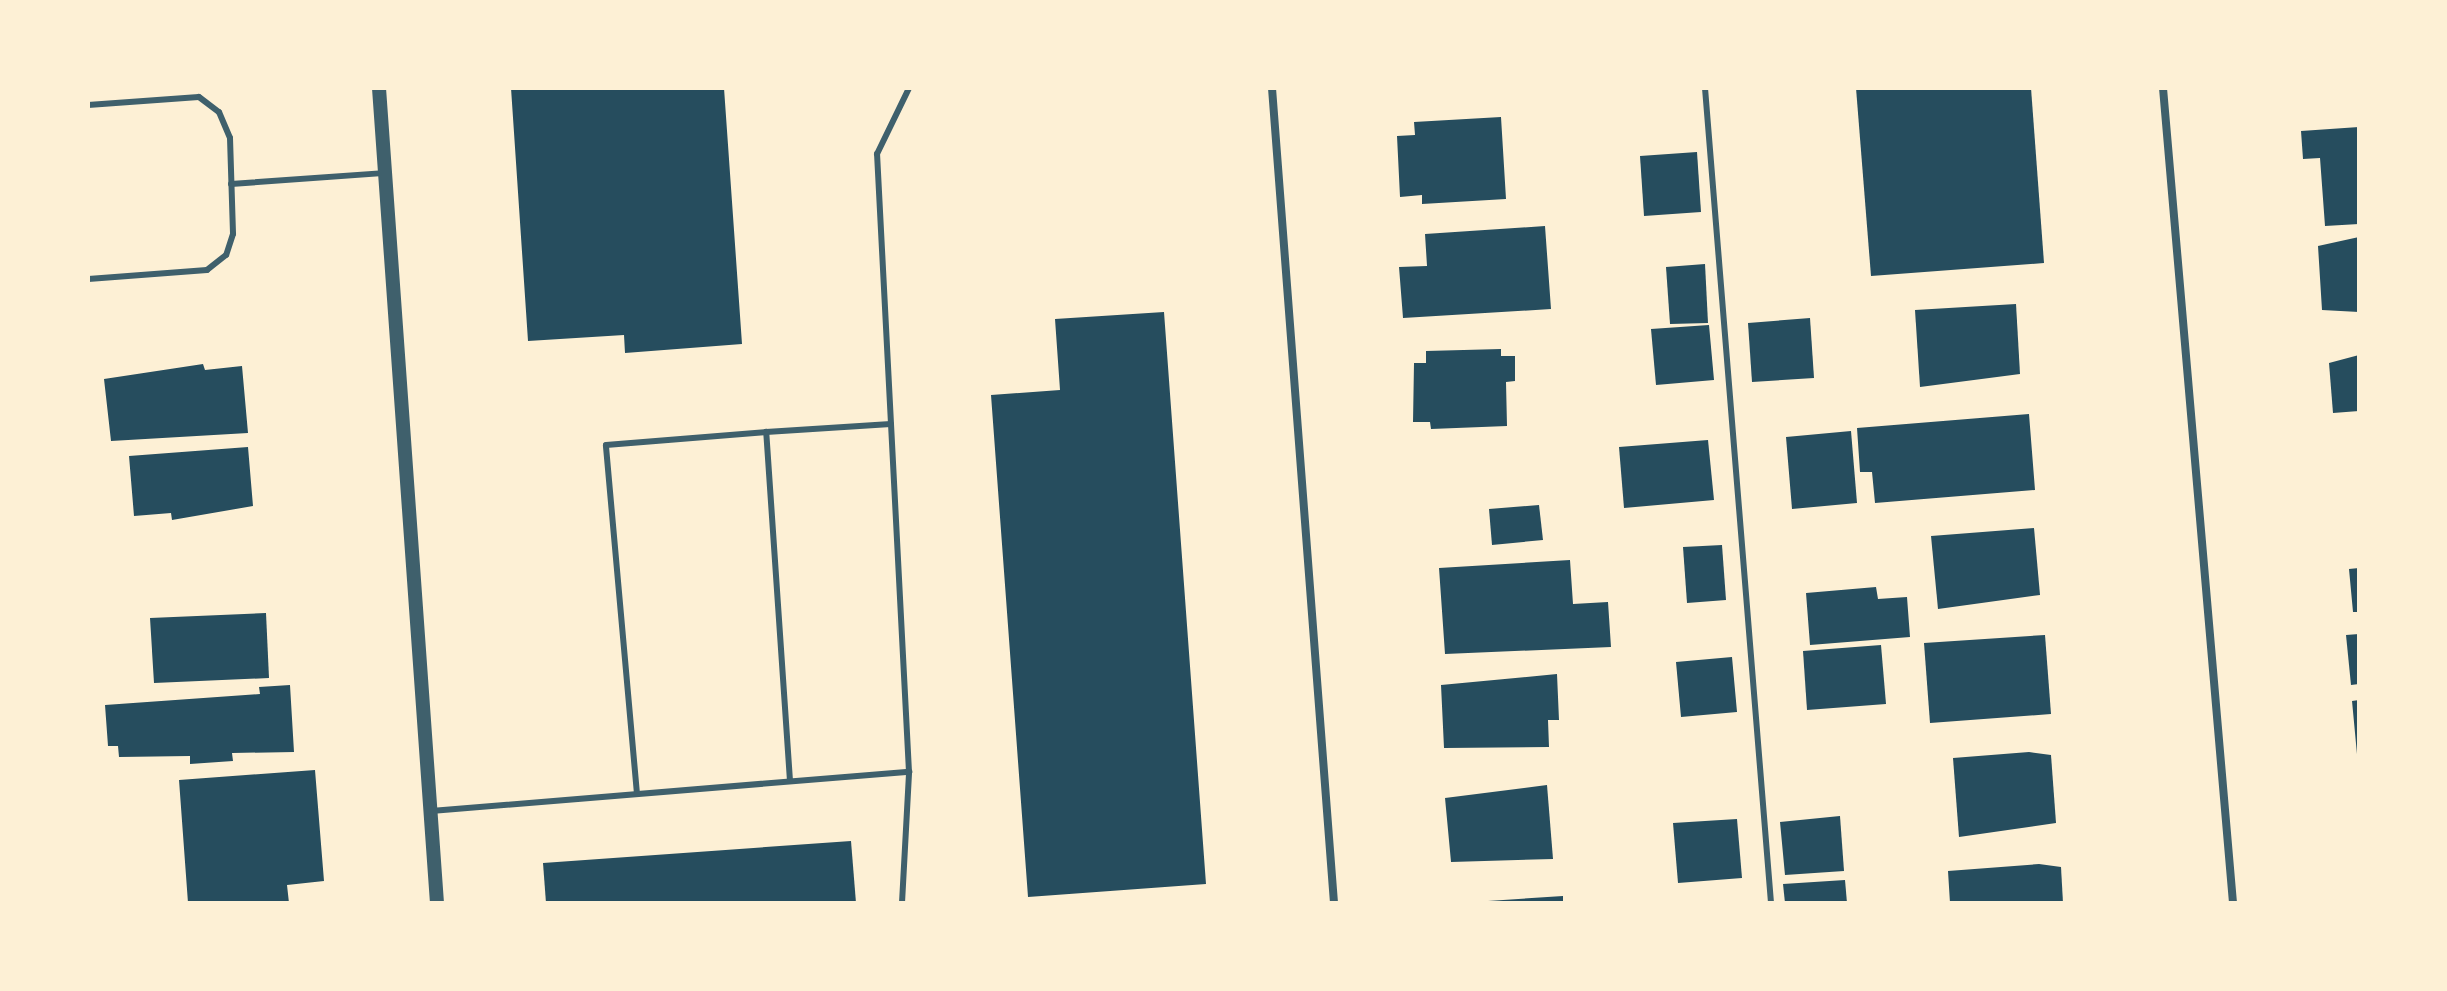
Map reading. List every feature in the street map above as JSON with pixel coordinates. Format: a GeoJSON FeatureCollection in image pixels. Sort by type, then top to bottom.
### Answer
{"type":"FeatureCollection","features":[{"type":"Feature","properties":{"kind":"street"},"geometry":{"type":"LineString","coordinates":[[379,88],[437,903]]}},
{"type":"Feature","properties":{"kind":"street"},"geometry":{"type":"LineString","coordinates":[[1272,88],[1334,903]]}},
{"type":"Feature","properties":{"kind":"street"},"geometry":{"type":"LineString","coordinates":[[2163,88],[2233,903]]}},
{"type":"Feature","properties":{"kind":"lane"},"geometry":{"type":"LineString","coordinates":[[902,903],[909,772],[877,154],[909,88]]}},
{"type":"Feature","properties":{"kind":"lane"},"geometry":{"type":"LineString","coordinates":[[1705,88],[1771,903]]}},
{"type":"Feature","properties":{"kind":"lane"},"geometry":{"type":"LineString","coordinates":[[88,105],[199,97],[219,112],[230,138],[233,234],[226,255],[207,270],[88,279]]}},
{"type":"Feature","properties":{"kind":"lane"},"geometry":{"type":"LineString","coordinates":[[231,184],[385,173]]}},
{"type":"Feature","properties":{"kind":"lane"},"geometry":{"type":"LineString","coordinates":[[637,794],[606,445],[891,424]]}},
{"type":"Feature","properties":{"kind":"lane"},"geometry":{"type":"LineString","coordinates":[[766,432],[790,781]]}},
{"type":"Feature","properties":{"kind":"lane"},"geometry":{"type":"LineString","coordinates":[[431,811],[909,772]]}},
{"type":"Feature","properties":{"kind":"building"},"geometry":{"type":"Polygon","coordinates":[[[511,88],[724,88],[742,344],[625,353],[624,335],[528,341],[511,88]]]}},
{"type":"Feature","properties":{"kind":"building"},"geometry":{"type":"Polygon","coordinates":[[[1856,88],[2031,88],[2044,263],[1871,276],[1856,88]]]}},
{"type":"Feature","properties":{"kind":"building"},"geometry":{"type":"Polygon","coordinates":[[[1501,117],[1506,199],[1422,204],[1422,195],[1400,197],[1397,136],[1415,135],[1414,122],[1501,117]]]}},
{"type":"Feature","properties":{"kind":"building"},"geometry":{"type":"Polygon","coordinates":[[[2359,127],[2359,224],[2325,226],[2320,158],[2303,159],[2301,131],[2359,127]]]}},
{"type":"Feature","properties":{"kind":"building"},"geometry":{"type":"Polygon","coordinates":[[[1697,152],[1701,212],[1644,216],[1640,156],[1697,152]]]}},
{"type":"Feature","properties":{"kind":"building"},"geometry":{"type":"Polygon","coordinates":[[[1545,226],[1551,309],[1403,318],[1399,267],[1427,266],[1425,234],[1545,226]]]}},
{"type":"Feature","properties":{"kind":"building"},"geometry":{"type":"Polygon","coordinates":[[[2359,237],[2359,312],[2322,310],[2318,246],[2359,237]]]}},
{"type":"Feature","properties":{"kind":"building"},"geometry":{"type":"Polygon","coordinates":[[[1705,264],[1708,323],[1670,324],[1666,267],[1705,264]]]}},
{"type":"Feature","properties":{"kind":"building"},"geometry":{"type":"Polygon","coordinates":[[[2016,304],[2020,374],[1920,387],[1915,310],[2016,304]]]}},
{"type":"Feature","properties":{"kind":"building"},"geometry":{"type":"Polygon","coordinates":[[[1164,312],[1206,884],[1028,897],[991,395],[1060,390],[1055,319],[1164,312]]]}},
{"type":"Feature","properties":{"kind":"building"},"geometry":{"type":"Polygon","coordinates":[[[1810,318],[1814,378],[1752,382],[1748,323],[1810,318]]]}},
{"type":"Feature","properties":{"kind":"building"},"geometry":{"type":"Polygon","coordinates":[[[1709,325],[1714,380],[1656,385],[1651,329],[1709,325]]]}},
{"type":"Feature","properties":{"kind":"building"},"geometry":{"type":"Polygon","coordinates":[[[1501,349],[1501,356],[1515,356],[1515,381],[1506,382],[1507,426],[1431,429],[1430,422],[1413,422],[1414,363],[1426,363],[1426,351],[1501,349]]]}},
{"type":"Feature","properties":{"kind":"building"},"geometry":{"type":"Polygon","coordinates":[[[2359,355],[2359,411],[2333,413],[2329,363],[2359,355]]]}},
{"type":"Feature","properties":{"kind":"building"},"geometry":{"type":"Polygon","coordinates":[[[203,364],[205,370],[242,366],[248,433],[111,441],[104,379],[203,364]]]}},
{"type":"Feature","properties":{"kind":"building"},"geometry":{"type":"Polygon","coordinates":[[[2029,414],[2035,490],[1875,503],[1872,472],[1860,472],[1857,428],[2029,414]]]}},
{"type":"Feature","properties":{"kind":"building"},"geometry":{"type":"Polygon","coordinates":[[[1851,431],[1857,503],[1792,509],[1786,437],[1851,431]]]}},
{"type":"Feature","properties":{"kind":"building"},"geometry":{"type":"Polygon","coordinates":[[[1708,440],[1714,500],[1624,508],[1619,447],[1708,440]]]}},
{"type":"Feature","properties":{"kind":"building"},"geometry":{"type":"Polygon","coordinates":[[[248,447],[253,506],[172,520],[171,513],[134,516],[129,456],[248,447]]]}},
{"type":"Feature","properties":{"kind":"building"},"geometry":{"type":"Polygon","coordinates":[[[1539,505],[1543,540],[1492,545],[1489,509],[1539,505]]]}},
{"type":"Feature","properties":{"kind":"building"},"geometry":{"type":"Polygon","coordinates":[[[2034,528],[2040,595],[1938,609],[1931,536],[2034,528]]]}},
{"type":"Feature","properties":{"kind":"building"},"geometry":{"type":"Polygon","coordinates":[[[1722,545],[1726,600],[1687,603],[1683,547],[1722,545]]]}},
{"type":"Feature","properties":{"kind":"building"},"geometry":{"type":"Polygon","coordinates":[[[1570,560],[1573,604],[1608,602],[1611,647],[1445,654],[1439,568],[1570,560]]]}},
{"type":"Feature","properties":{"kind":"building"},"geometry":{"type":"Polygon","coordinates":[[[2359,568],[2359,612],[2353,612],[2349,569],[2359,568]]]}},
{"type":"Feature","properties":{"kind":"building"},"geometry":{"type":"Polygon","coordinates":[[[1876,587],[1878,599],[1907,597],[1910,637],[1810,645],[1806,593],[1876,587]]]}},
{"type":"Feature","properties":{"kind":"building"},"geometry":{"type":"Polygon","coordinates":[[[266,613],[269,678],[154,683],[150,618],[266,613]]]}},
{"type":"Feature","properties":{"kind":"building"},"geometry":{"type":"Polygon","coordinates":[[[2359,634],[2359,684],[2351,685],[2346,635],[2359,634]]]}},
{"type":"Feature","properties":{"kind":"building"},"geometry":{"type":"Polygon","coordinates":[[[2045,635],[2051,714],[1930,723],[1924,643],[2045,635]]]}},
{"type":"Feature","properties":{"kind":"building"},"geometry":{"type":"Polygon","coordinates":[[[1881,645],[1886,704],[1807,710],[1803,651],[1881,645]]]}},
{"type":"Feature","properties":{"kind":"building"},"geometry":{"type":"Polygon","coordinates":[[[1732,657],[1737,712],[1681,717],[1676,662],[1732,657]]]}},
{"type":"Feature","properties":{"kind":"building"},"geometry":{"type":"Polygon","coordinates":[[[1557,674],[1559,720],[1548,720],[1549,747],[1444,748],[1441,685],[1557,674]]]}},
{"type":"Feature","properties":{"kind":"building"},"geometry":{"type":"Polygon","coordinates":[[[290,685],[294,752],[232,753],[233,761],[190,764],[190,756],[119,757],[118,746],[108,746],[105,705],[260,694],[259,687],[290,685]]]}},
{"type":"Feature","properties":{"kind":"building"},"geometry":{"type":"Polygon","coordinates":[[[2359,700],[2359,754],[2357,754],[2352,701],[2359,700]]]}},
{"type":"Feature","properties":{"kind":"building"},"geometry":{"type":"Polygon","coordinates":[[[2029,752],[2051,755],[2056,823],[1959,837],[1953,758],[2029,752]]]}},
{"type":"Feature","properties":{"kind":"building"},"geometry":{"type":"Polygon","coordinates":[[[315,770],[324,881],[287,885],[289,903],[188,903],[179,780],[315,770]]]}},
{"type":"Feature","properties":{"kind":"building"},"geometry":{"type":"Polygon","coordinates":[[[1547,785],[1553,859],[1451,862],[1445,798],[1547,785]]]}},
{"type":"Feature","properties":{"kind":"building"},"geometry":{"type":"Polygon","coordinates":[[[1840,816],[1844,871],[1785,875],[1780,822],[1840,816]]]}},
{"type":"Feature","properties":{"kind":"building"},"geometry":{"type":"Polygon","coordinates":[[[1737,819],[1742,878],[1678,883],[1673,823],[1737,819]]]}},
{"type":"Feature","properties":{"kind":"building"},"geometry":{"type":"Polygon","coordinates":[[[851,841],[856,903],[546,903],[543,863],[851,841]]]}},
{"type":"Feature","properties":{"kind":"building"},"geometry":{"type":"Polygon","coordinates":[[[2039,864],[2061,867],[2063,903],[1950,903],[1948,871],[2039,864]]]}},
{"type":"Feature","properties":{"kind":"building"},"geometry":{"type":"Polygon","coordinates":[[[1845,880],[1847,903],[1785,903],[1783,884],[1845,880]]]}},
{"type":"Feature","properties":{"kind":"building"},"geometry":{"type":"Polygon","coordinates":[[[1563,896],[1563,903],[1488,903],[1488,901],[1563,896]]]}}]}
